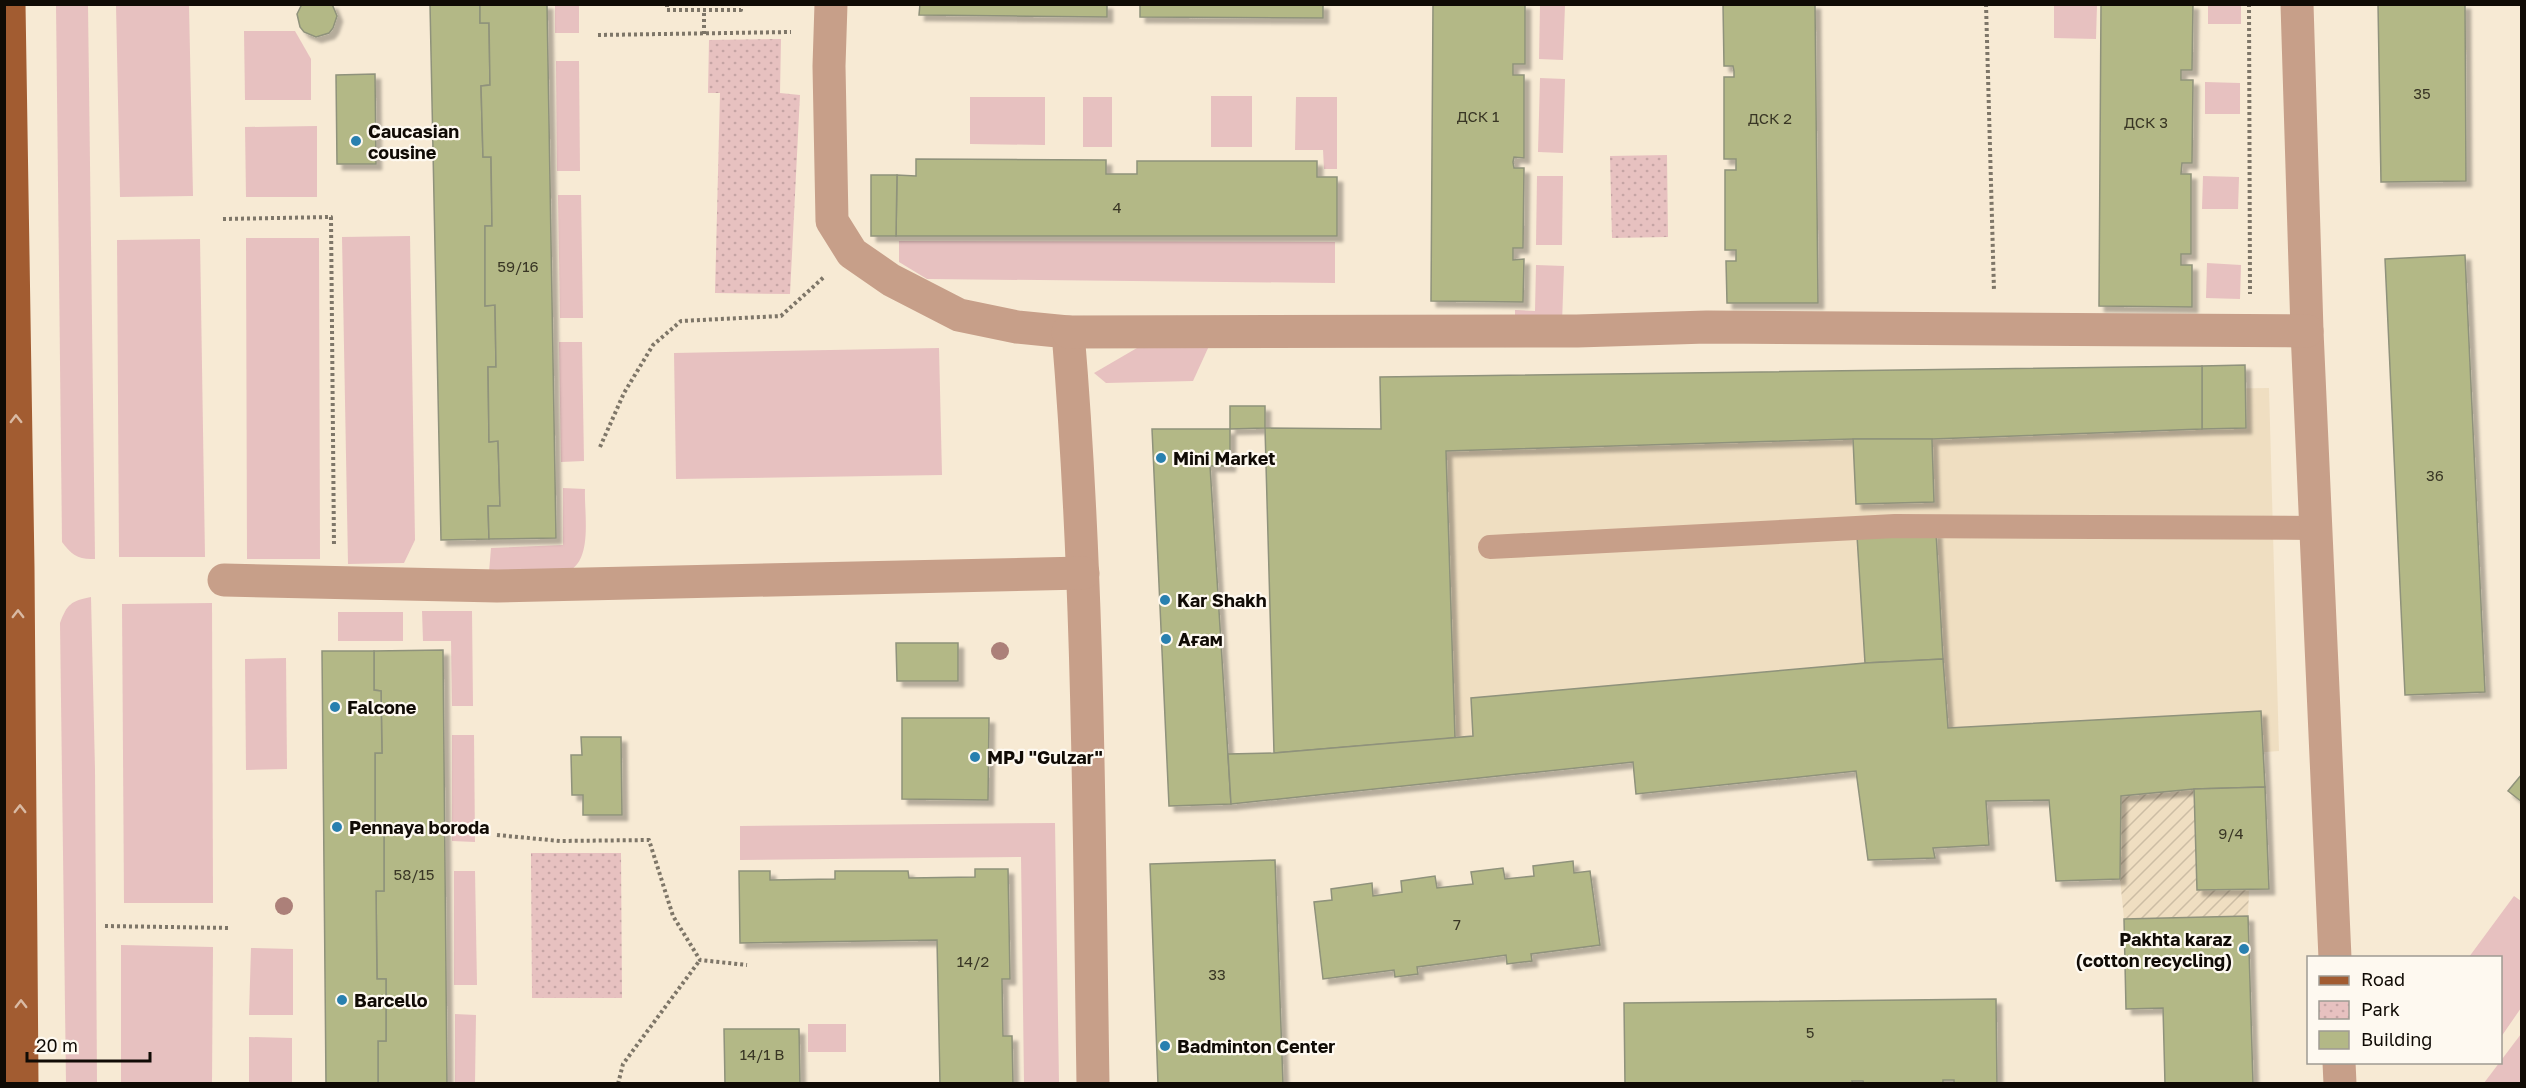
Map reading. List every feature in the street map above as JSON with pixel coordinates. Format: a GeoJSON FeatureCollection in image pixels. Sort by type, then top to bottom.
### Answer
{"type":"FeatureCollection","features":[{"type":"Feature","properties":{"kind":"main road"},"geometry":{"type":"LineString","coordinates":[[9,4],[18,568],[22,1083]]}},
{"type":"Feature","properties":{"kind":"street"},"geometry":{"type":"LineString","coordinates":[[831,4],[829,78],[831,221],[852,253],[891,280],[959,315],[1017,327],[1068,332],[1577,331],[1707,327],[2307,331]]}},
{"type":"Feature","properties":{"kind":"street"},"geometry":{"type":"LineString","coordinates":[[2297,4],[2307,331],[2335,956]]}},
{"type":"Feature","properties":{"kind":"street"},"geometry":{"type":"LineString","coordinates":[[1068,332],[1083,573],[1089,762],[1093,1083]]}},
{"type":"Feature","properties":{"kind":"street"},"geometry":{"type":"LineString","coordinates":[[224,580],[497,586],[1083,573]]}},
{"type":"Feature","properties":{"kind":"street"},"geometry":{"type":"LineString","coordinates":[[2339,1064],[2340,1083]]}},
{"type":"Feature","properties":{"kind":"lane"},"geometry":{"type":"LineString","coordinates":[[1490,547],[1894,526],[2316,528]]}},
{"type":"Feature","properties":{"kind":"path"},"geometry":{"type":"LineString","coordinates":[[667,4],[667,10],[741,9],[741,4]]}},
{"type":"Feature","properties":{"kind":"path"},"geometry":{"type":"LineString","coordinates":[[1986,4],[1995,330]]}},
{"type":"Feature","properties":{"kind":"path"},"geometry":{"type":"LineString","coordinates":[[2249,4],[2250,330]]}},
{"type":"Feature","properties":{"kind":"path"},"geometry":{"type":"LineString","coordinates":[[704,10],[704,34]]}},
{"type":"Feature","properties":{"kind":"path"},"geometry":{"type":"LineString","coordinates":[[597,35],[791,32]]}},
{"type":"Feature","properties":{"kind":"path"},"geometry":{"type":"LineString","coordinates":[[223,219],[331,217],[334,582]]}},
{"type":"Feature","properties":{"kind":"path"},"geometry":{"type":"LineString","coordinates":[[600,447],[624,393],[653,345],[681,321],[781,316],[852,253]]}},
{"type":"Feature","properties":{"kind":"path"},"geometry":{"type":"LineString","coordinates":[[497,835],[560,841],[649,840],[673,916],[700,960]]}},
{"type":"Feature","properties":{"kind":"path"},"geometry":{"type":"LineString","coordinates":[[105,926],[230,928]]}},
{"type":"Feature","properties":{"kind":"path"},"geometry":{"type":"LineString","coordinates":[[700,960],[747,965]]}},
{"type":"Feature","properties":{"kind":"path"},"geometry":{"type":"LineString","coordinates":[[618,1083],[622,1064],[700,960]]}},
{"type":"Feature","properties":{"kind":"shaded area"},"geometry":{"type":"Polygon","coordinates":[[[2269,388],[2279,751],[1895,780],[1881,708],[1408,756],[1402,400],[2269,388]]]}},
{"type":"Feature","properties":{"kind":"shaded area"},"geometry":{"type":"Polygon","coordinates":[[[2265,787],[2269,889],[2249,889],[2248,916],[2124,919],[2120,879],[2121,796],[2194,789],[2265,787]]]}},
{"type":"Feature","properties":{"kind":"green space"},"geometry":{"type":"Polygon","coordinates":[[[56,5],[88,5],[95,559],[76,556],[62,542],[56,5]]]}},
{"type":"Feature","properties":{"kind":"green space"},"geometry":{"type":"Polygon","coordinates":[[[116,5],[189,5],[193,196],[120,197],[116,5]]]}},
{"type":"Feature","properties":{"kind":"green space"},"geometry":{"type":"Polygon","coordinates":[[[555,5],[579,5],[579,33],[555,33],[555,5]]]}},
{"type":"Feature","properties":{"kind":"green space"},"geometry":{"type":"Polygon","coordinates":[[[1540,5],[1565,5],[1563,60],[1539,59],[1540,5]]]}},
{"type":"Feature","properties":{"kind":"green space"},"geometry":{"type":"Polygon","coordinates":[[[2054,5],[2097,5],[2096,39],[2054,38],[2054,5]]]}},
{"type":"Feature","properties":{"kind":"green space"},"geometry":{"type":"Polygon","coordinates":[[[2208,5],[2241,5],[2241,24],[2208,24],[2208,5]]]}},
{"type":"Feature","properties":{"kind":"green space"},"geometry":{"type":"Polygon","coordinates":[[[244,31],[295,31],[311,59],[311,100],[245,100],[244,31]]]}},
{"type":"Feature","properties":{"kind":"green space"},"geometry":{"type":"Polygon","coordinates":[[[781,39],[780,93],[800,95],[790,294],[715,293],[720,93],[708,93],[709,40],[781,39]]]}},
{"type":"Feature","properties":{"kind":"green space"},"geometry":{"type":"Polygon","coordinates":[[[556,61],[579,61],[580,171],[557,171],[556,61]]]}},
{"type":"Feature","properties":{"kind":"green space"},"geometry":{"type":"Polygon","coordinates":[[[1540,78],[1565,79],[1563,153],[1538,152],[1540,78]]]}},
{"type":"Feature","properties":{"kind":"green space"},"geometry":{"type":"Polygon","coordinates":[[[2205,82],[2240,83],[2240,114],[2205,114],[2205,82]]]}},
{"type":"Feature","properties":{"kind":"green space"},"geometry":{"type":"Polygon","coordinates":[[[1211,96],[1252,96],[1252,147],[1211,147],[1211,96]]]}},
{"type":"Feature","properties":{"kind":"green space"},"geometry":{"type":"Polygon","coordinates":[[[970,97],[1045,97],[1045,145],[970,144],[970,97]]]}},
{"type":"Feature","properties":{"kind":"green space"},"geometry":{"type":"Polygon","coordinates":[[[1083,97],[1112,97],[1112,147],[1083,147],[1083,97]]]}},
{"type":"Feature","properties":{"kind":"green space"},"geometry":{"type":"Polygon","coordinates":[[[1296,97],[1337,97],[1337,169],[1324,169],[1323,150],[1295,150],[1296,97]]]}},
{"type":"Feature","properties":{"kind":"green space"},"geometry":{"type":"Polygon","coordinates":[[[317,126],[317,197],[246,197],[245,127],[317,126]]]}},
{"type":"Feature","properties":{"kind":"green space"},"geometry":{"type":"Polygon","coordinates":[[[1667,155],[1668,237],[1612,238],[1610,156],[1667,155]]]}},
{"type":"Feature","properties":{"kind":"green space"},"geometry":{"type":"Polygon","coordinates":[[[1537,176],[1563,176],[1562,245],[1536,245],[1537,176]]]}},
{"type":"Feature","properties":{"kind":"green space"},"geometry":{"type":"Polygon","coordinates":[[[2203,176],[2239,177],[2238,209],[2202,209],[2203,176]]]}},
{"type":"Feature","properties":{"kind":"green space"},"geometry":{"type":"Polygon","coordinates":[[[558,195],[581,195],[583,318],[560,318],[558,195]]]}},
{"type":"Feature","properties":{"kind":"green space"},"geometry":{"type":"Polygon","coordinates":[[[410,236],[415,540],[404,563],[348,564],[342,237],[410,236]]]}},
{"type":"Feature","properties":{"kind":"green space"},"geometry":{"type":"Polygon","coordinates":[[[246,238],[319,238],[320,559],[247,559],[246,238]]]}},
{"type":"Feature","properties":{"kind":"green space"},"geometry":{"type":"Polygon","coordinates":[[[200,239],[205,557],[119,557],[117,240],[200,239]]]}},
{"type":"Feature","properties":{"kind":"green space"},"geometry":{"type":"Polygon","coordinates":[[[899,241],[1335,242],[1335,283],[927,279],[899,262],[899,241]]]}},
{"type":"Feature","properties":{"kind":"green space"},"geometry":{"type":"Polygon","coordinates":[[[2207,263],[2241,265],[2240,299],[2206,298],[2207,263]]]}},
{"type":"Feature","properties":{"kind":"green space"},"geometry":{"type":"Polygon","coordinates":[[[1536,265],[1564,266],[1562,323],[1515,321],[1515,310],[1535,311],[1536,265]]]}},
{"type":"Feature","properties":{"kind":"green space"},"geometry":{"type":"Polygon","coordinates":[[[559,342],[582,342],[584,461],[561,462],[559,342]]]}},
{"type":"Feature","properties":{"kind":"green space"},"geometry":{"type":"Polygon","coordinates":[[[1209,346],[1193,381],[1106,383],[1094,373],[1137,348],[1209,346]]]}},
{"type":"Feature","properties":{"kind":"green space"},"geometry":{"type":"Polygon","coordinates":[[[939,348],[942,475],[676,479],[674,353],[939,348]]]}},
{"type":"Feature","properties":{"kind":"green space"},"geometry":{"type":"Polygon","coordinates":[[[563,488],[585,489],[586,534],[577,565],[569,571],[489,572],[491,548],[563,545],[563,488]]]}},
{"type":"Feature","properties":{"kind":"green space"},"geometry":{"type":"Polygon","coordinates":[[[91,597],[95,770],[97,1083],[66,1083],[60,623],[71,604],[91,597]]]}},
{"type":"Feature","properties":{"kind":"green space"},"geometry":{"type":"Polygon","coordinates":[[[212,603],[213,903],[124,903],[122,604],[212,603]]]}},
{"type":"Feature","properties":{"kind":"green space"},"geometry":{"type":"Polygon","coordinates":[[[422,611],[472,611],[473,706],[452,706],[451,641],[423,641],[422,611]]]}},
{"type":"Feature","properties":{"kind":"green space"},"geometry":{"type":"Polygon","coordinates":[[[338,612],[403,612],[403,641],[338,641],[338,612]]]}},
{"type":"Feature","properties":{"kind":"green space"},"geometry":{"type":"Polygon","coordinates":[[[286,658],[287,769],[246,770],[245,659],[286,658]]]}},
{"type":"Feature","properties":{"kind":"green space"},"geometry":{"type":"Polygon","coordinates":[[[452,735],[474,735],[475,842],[452,841],[452,735]]]}},
{"type":"Feature","properties":{"kind":"green space"},"geometry":{"type":"Polygon","coordinates":[[[1055,823],[1059,1083],[1024,1083],[1021,857],[740,860],[740,826],[1055,823]]]}},
{"type":"Feature","properties":{"kind":"green space"},"geometry":{"type":"Polygon","coordinates":[[[531,853],[621,853],[622,998],[532,998],[531,853]]]}},
{"type":"Feature","properties":{"kind":"green space"},"geometry":{"type":"Polygon","coordinates":[[[454,871],[475,871],[477,985],[454,985],[454,871]]]}},
{"type":"Feature","properties":{"kind":"green space"},"geometry":{"type":"Polygon","coordinates":[[[2514,896],[2521,901],[2521,1008],[2502,1036],[2502,956],[2470,956],[2514,896]]]}},
{"type":"Feature","properties":{"kind":"green space"},"geometry":{"type":"Polygon","coordinates":[[[121,945],[213,947],[212,1083],[121,1083],[121,945]]]}},
{"type":"Feature","properties":{"kind":"green space"},"geometry":{"type":"Polygon","coordinates":[[[251,948],[293,949],[293,1015],[249,1015],[251,948]]]}},
{"type":"Feature","properties":{"kind":"green space"},"geometry":{"type":"Polygon","coordinates":[[[455,1014],[476,1015],[475,1083],[455,1083],[455,1014]]]}},
{"type":"Feature","properties":{"kind":"green space"},"geometry":{"type":"Polygon","coordinates":[[[808,1024],[846,1024],[846,1052],[808,1052],[808,1024]]]}},
{"type":"Feature","properties":{"kind":"green space"},"geometry":{"type":"Polygon","coordinates":[[[2521,1034],[2521,1083],[2484,1083],[2498,1064],[2502,1064],[2502,1059],[2521,1034]]]}},
{"type":"Feature","properties":{"kind":"green space"},"geometry":{"type":"Polygon","coordinates":[[[249,1037],[292,1038],[292,1083],[249,1083],[249,1037]]]}},
{"type":"Feature","properties":{"kind":"building"},"geometry":{"type":"Polygon","coordinates":[[[302,4],[332,4],[337,16],[329,33],[316,37],[304,32],[300,27],[297,14],[302,4]]]}},
{"type":"Feature","properties":{"kind":"building"},"geometry":{"type":"Polygon","coordinates":[[[430,4],[480,4],[480,23],[489,23],[490,85],[481,86],[483,157],[491,157],[492,226],[485,226],[485,306],[495,305],[496,367],[488,367],[489,442],[498,441],[500,506],[488,506],[489,539],[441,540],[430,4]]]}},
{"type":"Feature","properties":{"kind":"building"},"geometry":{"type":"Polygon","coordinates":[[[480,4],[547,4],[556,538],[489,539],[488,506],[500,506],[498,441],[489,442],[488,367],[496,367],[495,305],[485,306],[485,226],[492,226],[491,157],[483,157],[481,86],[490,85],[489,23],[480,23],[480,4]]]}},
{"type":"Feature","properties":{"kind":"building"},"geometry":{"type":"Polygon","coordinates":[[[920,4],[1107,4],[1107,17],[919,15],[920,4]]]}},
{"type":"Feature","properties":{"kind":"building"},"geometry":{"type":"Polygon","coordinates":[[[1140,4],[1323,4],[1323,18],[1140,17],[1140,4]]]}},
{"type":"Feature","properties":{"kind":"building"},"geometry":{"type":"Polygon","coordinates":[[[1433,4],[1525,4],[1525,64],[1513,64],[1513,75],[1524,75],[1524,158],[1514,157],[1513,162],[1514,168],[1524,168],[1523,248],[1513,248],[1513,260],[1524,259],[1523,302],[1431,301],[1433,4]]]}},
{"type":"Feature","properties":{"kind":"building"},"geometry":{"type":"Polygon","coordinates":[[[1723,4],[1815,4],[1818,303],[1727,303],[1726,261],[1736,261],[1736,250],[1725,250],[1725,170],[1736,170],[1736,159],[1724,159],[1724,77],[1734,77],[1734,71],[1733,66],[1724,66],[1723,4]]]}},
{"type":"Feature","properties":{"kind":"building"},"geometry":{"type":"Polygon","coordinates":[[[2101,4],[2193,4],[2192,70],[2181,70],[2181,80],[2193,80],[2192,163],[2182,163],[2181,174],[2191,174],[2191,254],[2181,254],[2181,265],[2192,265],[2192,307],[2099,306],[2101,4]]]}},
{"type":"Feature","properties":{"kind":"building"},"geometry":{"type":"Polygon","coordinates":[[[2378,4],[2465,4],[2466,181],[2381,182],[2378,4]]]}},
{"type":"Feature","properties":{"kind":"building","name":"Caucasian cousine"},"geometry":{"type":"Polygon","coordinates":[[[375,74],[376,164],[337,164],[336,75],[375,74]]]}},
{"type":"Feature","properties":{"kind":"building"},"geometry":{"type":"Polygon","coordinates":[[[916,159],[1106,160],[1106,174],[1137,174],[1137,161],[1317,161],[1317,177],[1337,177],[1337,236],[896,236],[897,175],[916,176],[916,159]]]}},
{"type":"Feature","properties":{"kind":"building"},"geometry":{"type":"Polygon","coordinates":[[[871,175],[897,175],[896,236],[871,236],[871,175]]]}},
{"type":"Feature","properties":{"kind":"building"},"geometry":{"type":"Polygon","coordinates":[[[2465,255],[2485,692],[2405,695],[2385,259],[2465,255]]]}},
{"type":"Feature","properties":{"kind":"building"},"geometry":{"type":"Polygon","coordinates":[[[2245,365],[2246,428],[2202,429],[2202,366],[2245,365]]]}},
{"type":"Feature","properties":{"kind":"building"},"geometry":{"type":"Polygon","coordinates":[[[2202,366],[2202,429],[1932,439],[1853,439],[1446,451],[1455,738],[1274,753],[1265,428],[1381,429],[1380,377],[2202,366]]]}},
{"type":"Feature","properties":{"kind":"building"},"geometry":{"type":"Polygon","coordinates":[[[1230,406],[1265,406],[1265,428],[1230,429],[1230,406]]]}},
{"type":"Feature","properties":{"kind":"building"},"geometry":{"type":"Polygon","coordinates":[[[1152,429],[1230,429],[1230,466],[1210,466],[1231,804],[1169,806],[1152,429]]]}},
{"type":"Feature","properties":{"kind":"building"},"geometry":{"type":"Polygon","coordinates":[[[1853,439],[1932,439],[1934,502],[1856,504],[1853,439]]]}},
{"type":"Feature","properties":{"kind":"building"},"geometry":{"type":"Polygon","coordinates":[[[1936,532],[1943,659],[1865,663],[1857,536],[1936,532]]]}},
{"type":"Feature","properties":{"kind":"building"},"geometry":{"type":"Polygon","coordinates":[[[896,643],[958,643],[958,681],[897,681],[896,643]]]}},
{"type":"Feature","properties":{"kind":"building"},"geometry":{"type":"Polygon","coordinates":[[[443,650],[447,1084],[378,1084],[378,1041],[386,1041],[386,979],[377,979],[376,891],[384,891],[384,826],[375,826],[375,753],[382,753],[381,691],[374,690],[374,651],[443,650]]]}},
{"type":"Feature","properties":{"kind":"building"},"geometry":{"type":"Polygon","coordinates":[[[322,651],[374,651],[374,690],[381,691],[382,753],[375,753],[375,826],[384,826],[384,891],[376,891],[377,979],[386,979],[386,1041],[378,1041],[378,1084],[326,1084],[322,651]]]}},
{"type":"Feature","properties":{"kind":"building"},"geometry":{"type":"Polygon","coordinates":[[[1943,659],[1948,728],[2261,711],[2265,787],[2194,789],[2121,796],[2120,879],[2056,881],[2049,800],[1986,801],[1989,845],[1933,848],[1935,858],[1868,860],[1856,771],[1636,794],[1633,762],[1231,804],[1228,754],[1274,753],[1473,736],[1471,698],[1865,663],[1943,659]]]}},
{"type":"Feature","properties":{"kind":"building"},"geometry":{"type":"Polygon","coordinates":[[[902,718],[989,718],[988,800],[902,799],[902,718]]]}},
{"type":"Feature","properties":{"kind":"building"},"geometry":{"type":"Polygon","coordinates":[[[581,737],[621,737],[622,815],[583,815],[583,795],[572,795],[571,755],[582,755],[581,737]]]}},
{"type":"Feature","properties":{"kind":"building"},"geometry":{"type":"Polygon","coordinates":[[[2522,774],[2522,802],[2508,791],[2522,774]]]}},
{"type":"Feature","properties":{"kind":"building"},"geometry":{"type":"Polygon","coordinates":[[[2265,787],[2269,889],[2197,890],[2194,789],[2265,787]]]}},
{"type":"Feature","properties":{"kind":"building"},"geometry":{"type":"Polygon","coordinates":[[[1275,860],[1283,1084],[1158,1084],[1150,864],[1275,860]]]}},
{"type":"Feature","properties":{"kind":"building"},"geometry":{"type":"Polygon","coordinates":[[[1573,861],[1574,873],[1590,871],[1600,945],[1531,954],[1532,961],[1507,964],[1506,955],[1417,967],[1418,974],[1395,977],[1394,970],[1323,979],[1314,902],[1332,900],[1331,889],[1372,883],[1373,896],[1402,892],[1401,881],[1435,876],[1437,888],[1473,884],[1471,872],[1503,868],[1505,879],[1534,876],[1533,866],[1573,861]]]}},
{"type":"Feature","properties":{"kind":"building"},"geometry":{"type":"Polygon","coordinates":[[[975,869],[1008,869],[1010,979],[1002,979],[1003,1036],[1012,1036],[1013,1084],[940,1084],[937,940],[740,943],[739,871],[770,871],[770,880],[835,879],[835,871],[908,871],[909,878],[975,877],[975,869]]]}},
{"type":"Feature","properties":{"kind":"building"},"geometry":{"type":"Polygon","coordinates":[[[2248,916],[2253,1084],[2165,1084],[2163,1008],[2126,1009],[2124,919],[2248,916]]]}},
{"type":"Feature","properties":{"kind":"building"},"geometry":{"type":"Polygon","coordinates":[[[1996,999],[1997,1084],[1954,1084],[1954,1080],[1943,1080],[1943,1084],[1864,1084],[1863,1081],[1852,1081],[1853,1084],[1625,1084],[1624,1003],[1996,999]]]}},
{"type":"Feature","properties":{"kind":"building"},"geometry":{"type":"Polygon","coordinates":[[[724,1029],[799,1029],[800,1084],[725,1084],[724,1029]]]}},
{"type":"Feature","properties":{"kind":"place","name":"Caucasian cousine"},"geometry":{"type":"Point","coordinates":[356,141]}},
{"type":"Feature","properties":{"kind":"place","name":"Mini Market"},"geometry":{"type":"Point","coordinates":[1161,458]}},
{"type":"Feature","properties":{"kind":"place","name":"Kar Shakh"},"geometry":{"type":"Point","coordinates":[1165,600]}},
{"type":"Feature","properties":{"kind":"place","name":"Ағам"},"geometry":{"type":"Point","coordinates":[1166,639]}},
{"type":"Feature","properties":{"kind":"place","name":"Falcone"},"geometry":{"type":"Point","coordinates":[335,707]}},
{"type":"Feature","properties":{"kind":"place","name":"MPJ \"Gulzar\""},"geometry":{"type":"Point","coordinates":[975,757]}},
{"type":"Feature","properties":{"kind":"place","name":"Pennaya boroda"},"geometry":{"type":"Point","coordinates":[337,827]}},
{"type":"Feature","properties":{"kind":"place","name":"Pakhta karaz (cotton recycling)"},"geometry":{"type":"Point","coordinates":[2244,949]}},
{"type":"Feature","properties":{"kind":"place","name":"Barcello"},"geometry":{"type":"Point","coordinates":[342,1000]}},
{"type":"Feature","properties":{"kind":"place","name":"Badminton Center"},"geometry":{"type":"Point","coordinates":[1165,1046]}}]}
